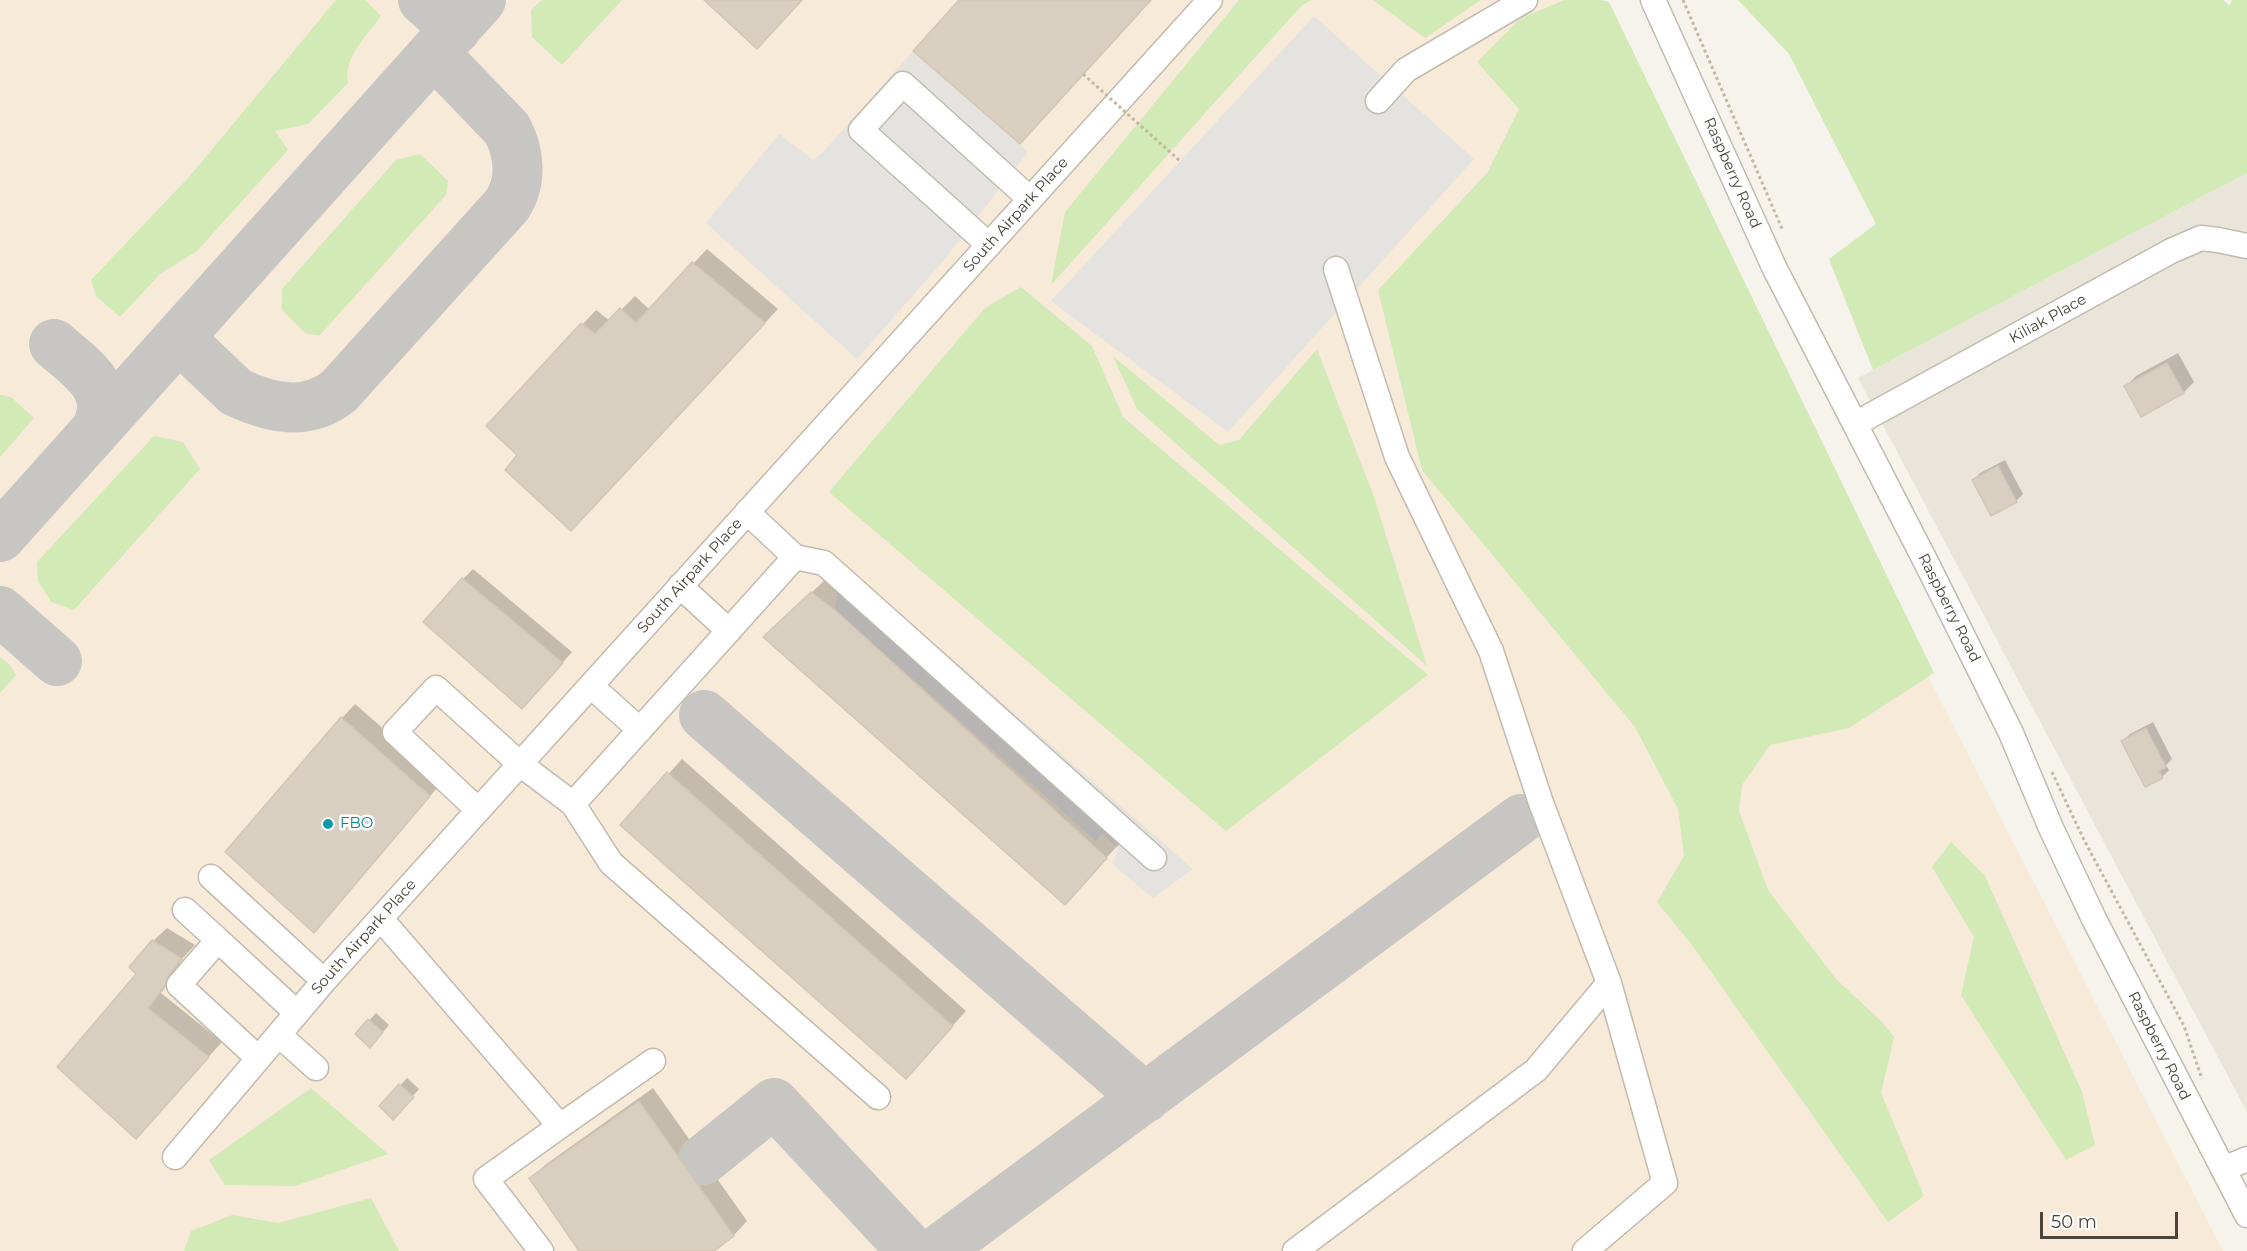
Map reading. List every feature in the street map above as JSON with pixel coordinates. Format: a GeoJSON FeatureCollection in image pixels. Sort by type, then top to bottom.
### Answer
{"type":"FeatureCollection","features":[{"type":"Feature","properties":{"kind":"street","name":"South Airpark Place"},"geometry":{"type":"LineString","coordinates":[[175,1157],[324,981],[1210,0]]}},
{"type":"Feature","properties":{"kind":"street"},"geometry":{"type":"LineString","coordinates":[[1378,101],[1406,70],[1525,0]]}},
{"type":"Feature","properties":{"kind":"street","name":"Raspberry Road"},"geometry":{"type":"LineString","coordinates":[[1653,0],[1774,267],[2011,733],[2051,828],[2094,919],[2247,1215]]}},
{"type":"Feature","properties":{"kind":"street"},"geometry":{"type":"LineString","coordinates":[[989,245],[861,130],[903,84],[1030,199]]}},
{"type":"Feature","properties":{"kind":"street","name":"Kiliak Place"},"geometry":{"type":"LineString","coordinates":[[1855,424],[2171,251],[2201,238],[2247,246]]}},
{"type":"Feature","properties":{"kind":"street"},"geometry":{"type":"LineString","coordinates":[[1336,269],[1397,457],[1491,651],[1540,800],[1609,983],[1665,1183],[1585,1251]]}},
{"type":"Feature","properties":{"kind":"street"},"geometry":{"type":"LineString","coordinates":[[747,512],[795,557],[824,563],[1154,858]]}},
{"type":"Feature","properties":{"kind":"street"},"geometry":{"type":"LineString","coordinates":[[573,804],[795,557]]}},
{"type":"Feature","properties":{"kind":"street"},"geometry":{"type":"LineString","coordinates":[[681,586],[729,631]]}},
{"type":"Feature","properties":{"kind":"street"},"geometry":{"type":"LineString","coordinates":[[591,686],[640,730]]}},
{"type":"Feature","properties":{"kind":"street"},"geometry":{"type":"LineString","coordinates":[[478,810],[395,732],[436,688],[520,764],[573,804],[611,863],[878,1097]]}},
{"type":"Feature","properties":{"kind":"street"},"geometry":{"type":"LineString","coordinates":[[211,877],[324,981]]}},
{"type":"Feature","properties":{"kind":"street"},"geometry":{"type":"LineString","coordinates":[[186,910],[297,1013]]}},
{"type":"Feature","properties":{"kind":"street"},"geometry":{"type":"LineString","coordinates":[[381,918],[560,1126]]}},
{"type":"Feature","properties":{"kind":"street"},"geometry":{"type":"LineString","coordinates":[[218,940],[179,985],[258,1058]]}},
{"type":"Feature","properties":{"kind":"street"},"geometry":{"type":"LineString","coordinates":[[1295,1251],[1536,1070],[1609,983]]}},
{"type":"Feature","properties":{"kind":"street"},"geometry":{"type":"LineString","coordinates":[[279,1035],[316,1068]]}},
{"type":"Feature","properties":{"kind":"street"},"geometry":{"type":"LineString","coordinates":[[541,1251],[486,1179],[653,1061]]}},
{"type":"Feature","properties":{"kind":"street"},"geometry":{"type":"LineString","coordinates":[[2223,1169],[2247,1159]]}},
{"type":"Feature","properties":{"kind":"path"},"geometry":{"type":"LineString","coordinates":[[1683,0],[1784,235]]}},
{"type":"Feature","properties":{"kind":"path"},"geometry":{"type":"LineString","coordinates":[[1083,75],[1180,161]]}},
{"type":"Feature","properties":{"kind":"shaded area"},"geometry":{"type":"Polygon","coordinates":[[[0,0],[1581,0],[2223,1251],[0,1251],[0,0]]]}},
{"type":"Feature","properties":{"kind":"shaded area"},"geometry":{"type":"Polygon","coordinates":[[[1314,16],[1474,159],[1228,432],[1051,301],[1314,16]]]}},
{"type":"Feature","properties":{"kind":"shaded area"},"geometry":{"type":"Polygon","coordinates":[[[913,51],[1028,152],[944,260],[857,359],[706,223],[779,134],[813,160],[824,151],[913,51]]]}},
{"type":"Feature","properties":{"kind":"shaded area"},"geometry":{"type":"Polygon","coordinates":[[[2247,173],[2247,1112],[1858,378],[2247,173]]]}},
{"type":"Feature","properties":{"kind":"shaded area"},"geometry":{"type":"Polygon","coordinates":[[[840,561],[1193,869],[1153,898],[1112,864],[1119,849],[1102,834],[1096,841],[835,610],[840,561]]]}},
{"type":"Feature","properties":{"kind":"green space"},"geometry":{"type":"Polygon","coordinates":[[[336,0],[365,0],[381,16],[357,47],[349,64],[348,83],[308,124],[275,131],[288,150],[197,251],[160,274],[120,317],[96,296],[91,280],[189,177],[336,0]]]}},
{"type":"Feature","properties":{"kind":"green space"},"geometry":{"type":"Polygon","coordinates":[[[542,0],[622,0],[562,65],[532,37],[531,10],[542,0]]]}},
{"type":"Feature","properties":{"kind":"green space"},"geometry":{"type":"Polygon","coordinates":[[[1239,0],[1312,0],[1302,5],[1051,285],[1065,212],[1239,0]]]}},
{"type":"Feature","properties":{"kind":"green space"},"geometry":{"type":"Polygon","coordinates":[[[1373,0],[1481,0],[1425,38],[1373,0]]]}},
{"type":"Feature","properties":{"kind":"green space"},"geometry":{"type":"Polygon","coordinates":[[[1565,0],[1609,2],[1934,673],[1849,728],[1770,745],[1742,785],[1739,811],[1768,890],[1836,979],[1882,1022],[1894,1037],[1881,1093],[1924,1196],[1888,1222],[1692,945],[1657,902],[1684,856],[1678,809],[1635,727],[1422,470],[1378,290],[1487,173],[1519,109],[1477,62],[1522,17],[1565,0]]]}},
{"type":"Feature","properties":{"kind":"green space"},"geometry":{"type":"Polygon","coordinates":[[[1738,0],[2223,0],[2229,5],[2232,0],[2247,0],[2247,173],[1873,370],[1829,259],[1876,224],[1789,54],[1738,0]]]}},
{"type":"Feature","properties":{"kind":"green space"},"geometry":{"type":"Polygon","coordinates":[[[420,154],[448,181],[446,195],[320,335],[306,334],[282,310],[282,289],[396,160],[420,154]]]}},
{"type":"Feature","properties":{"kind":"green space"},"geometry":{"type":"Polygon","coordinates":[[[1021,287],[1092,346],[1123,417],[1428,675],[1226,831],[829,492],[985,308],[1021,287]]]}},
{"type":"Feature","properties":{"kind":"green space"},"geometry":{"type":"Polygon","coordinates":[[[1317,349],[1373,494],[1427,666],[1137,409],[1113,356],[1219,445],[1239,440],[1317,349]]]}},
{"type":"Feature","properties":{"kind":"green space"},"geometry":{"type":"Polygon","coordinates":[[[0,395],[11,397],[34,418],[0,457],[0,395]]]}},
{"type":"Feature","properties":{"kind":"green space"},"geometry":{"type":"Polygon","coordinates":[[[154,436],[183,442],[200,469],[74,610],[51,602],[38,581],[37,562],[154,436]]]}},
{"type":"Feature","properties":{"kind":"green space"},"geometry":{"type":"Polygon","coordinates":[[[0,657],[10,665],[16,675],[0,693],[0,657]]]}},
{"type":"Feature","properties":{"kind":"green space"},"geometry":{"type":"Polygon","coordinates":[[[1951,842],[1985,876],[2082,1092],[2095,1145],[2066,1160],[1961,995],[1974,937],[1932,867],[1951,842]]]}},
{"type":"Feature","properties":{"kind":"green space"},"geometry":{"type":"Polygon","coordinates":[[[311,1088],[388,1154],[295,1186],[225,1185],[209,1160],[311,1088]]]}},
{"type":"Feature","properties":{"kind":"green space"},"geometry":{"type":"Polygon","coordinates":[[[371,1198],[399,1251],[184,1251],[191,1231],[232,1215],[278,1223],[371,1198]]]}},
{"type":"Feature","properties":{"kind":"building"},"geometry":{"type":"Polygon","coordinates":[[[704,0],[802,0],[757,49],[704,0]]]}},
{"type":"Feature","properties":{"kind":"building"},"geometry":{"type":"Polygon","coordinates":[[[959,0],[1151,0],[1020,144],[913,51],[959,0]]]}},
{"type":"Feature","properties":{"kind":"building"},"geometry":{"type":"Polygon","coordinates":[[[692,262],[765,323],[571,531],[505,470],[517,455],[486,426],[581,323],[595,334],[620,308],[636,323],[692,262]]]}},
{"type":"Feature","properties":{"kind":"building"},"geometry":{"type":"Polygon","coordinates":[[[2167,363],[2184,393],[2141,417],[2124,386],[2167,363]]]}},
{"type":"Feature","properties":{"kind":"building"},"geometry":{"type":"Polygon","coordinates":[[[1998,466],[2017,502],[1991,516],[1972,480],[1998,466]]]}},
{"type":"Feature","properties":{"kind":"building"},"geometry":{"type":"Polygon","coordinates":[[[462,578],[563,663],[522,709],[423,622],[462,578]]]}},
{"type":"Feature","properties":{"kind":"building"},"geometry":{"type":"Polygon","coordinates":[[[811,592],[835,610],[1107,858],[1065,905],[763,637],[811,592]]]}},
{"type":"Feature","properties":{"kind":"building","name":"FBO"},"geometry":{"type":"Polygon","coordinates":[[[341,717],[430,796],[314,933],[225,852],[341,717]]]}},
{"type":"Feature","properties":{"kind":"building"},"geometry":{"type":"Polygon","coordinates":[[[2146,728],[2166,767],[2159,771],[2163,778],[2145,787],[2121,741],[2146,728]]]}},
{"type":"Feature","properties":{"kind":"building"},"geometry":{"type":"Polygon","coordinates":[[[667,772],[953,1026],[906,1079],[620,825],[667,772]]]}},
{"type":"Feature","properties":{"kind":"building"},"geometry":{"type":"Polygon","coordinates":[[[152,940],[182,959],[168,976],[165,986],[148,1008],[209,1057],[136,1139],[57,1067],[136,974],[129,967],[152,940]]]}},
{"type":"Feature","properties":{"kind":"building"},"geometry":{"type":"Polygon","coordinates":[[[368,1019],[383,1032],[370,1048],[355,1034],[368,1019]]]}},
{"type":"Feature","properties":{"kind":"building"},"geometry":{"type":"Polygon","coordinates":[[[399,1084],[414,1097],[393,1120],[379,1106],[399,1084]]]}},
{"type":"Feature","properties":{"kind":"building"},"geometry":{"type":"Polygon","coordinates":[[[639,1101],[734,1236],[714,1251],[579,1251],[529,1178],[639,1101]]]}},
{"type":"Feature","properties":{"kind":"taxiway"},"geometry":{"type":"LineString","coordinates":[[423,0],[456,29]]}},
{"type":"Feature","properties":{"kind":"taxiway"},"geometry":{"type":"LineString","coordinates":[[0,537],[481,0]]}},
{"type":"Feature","properties":{"kind":"taxiway"},"geometry":{"type":"LineString","coordinates":[[179,338],[236,392],[249,398],[275,406],[288,407],[301,407],[327,399],[339,391],[507,205],[515,187],[518,167],[515,148],[507,129],[434,53]]}},
{"type":"Feature","properties":{"kind":"taxiway"},"geometry":{"type":"LineString","coordinates":[[54,344],[85,371],[99,391],[102,402],[96,430]]}},
{"type":"Feature","properties":{"kind":"taxiway"},"geometry":{"type":"LineString","coordinates":[[0,611],[57,661]]}},
{"type":"Feature","properties":{"kind":"taxiway"},"geometry":{"type":"LineString","coordinates":[[704,715],[1145,1098]]}},
{"type":"Feature","properties":{"kind":"taxiway"},"geometry":{"type":"LineString","coordinates":[[937,1251],[1521,819]]}},
{"type":"Feature","properties":{"kind":"taxiway"},"geometry":{"type":"LineString","coordinates":[[703,1160],[774,1103],[912,1251]]}},
{"type":"Feature","properties":{"kind":"place","name":"FBO"},"geometry":{"type":"Point","coordinates":[328,824]}}]}
